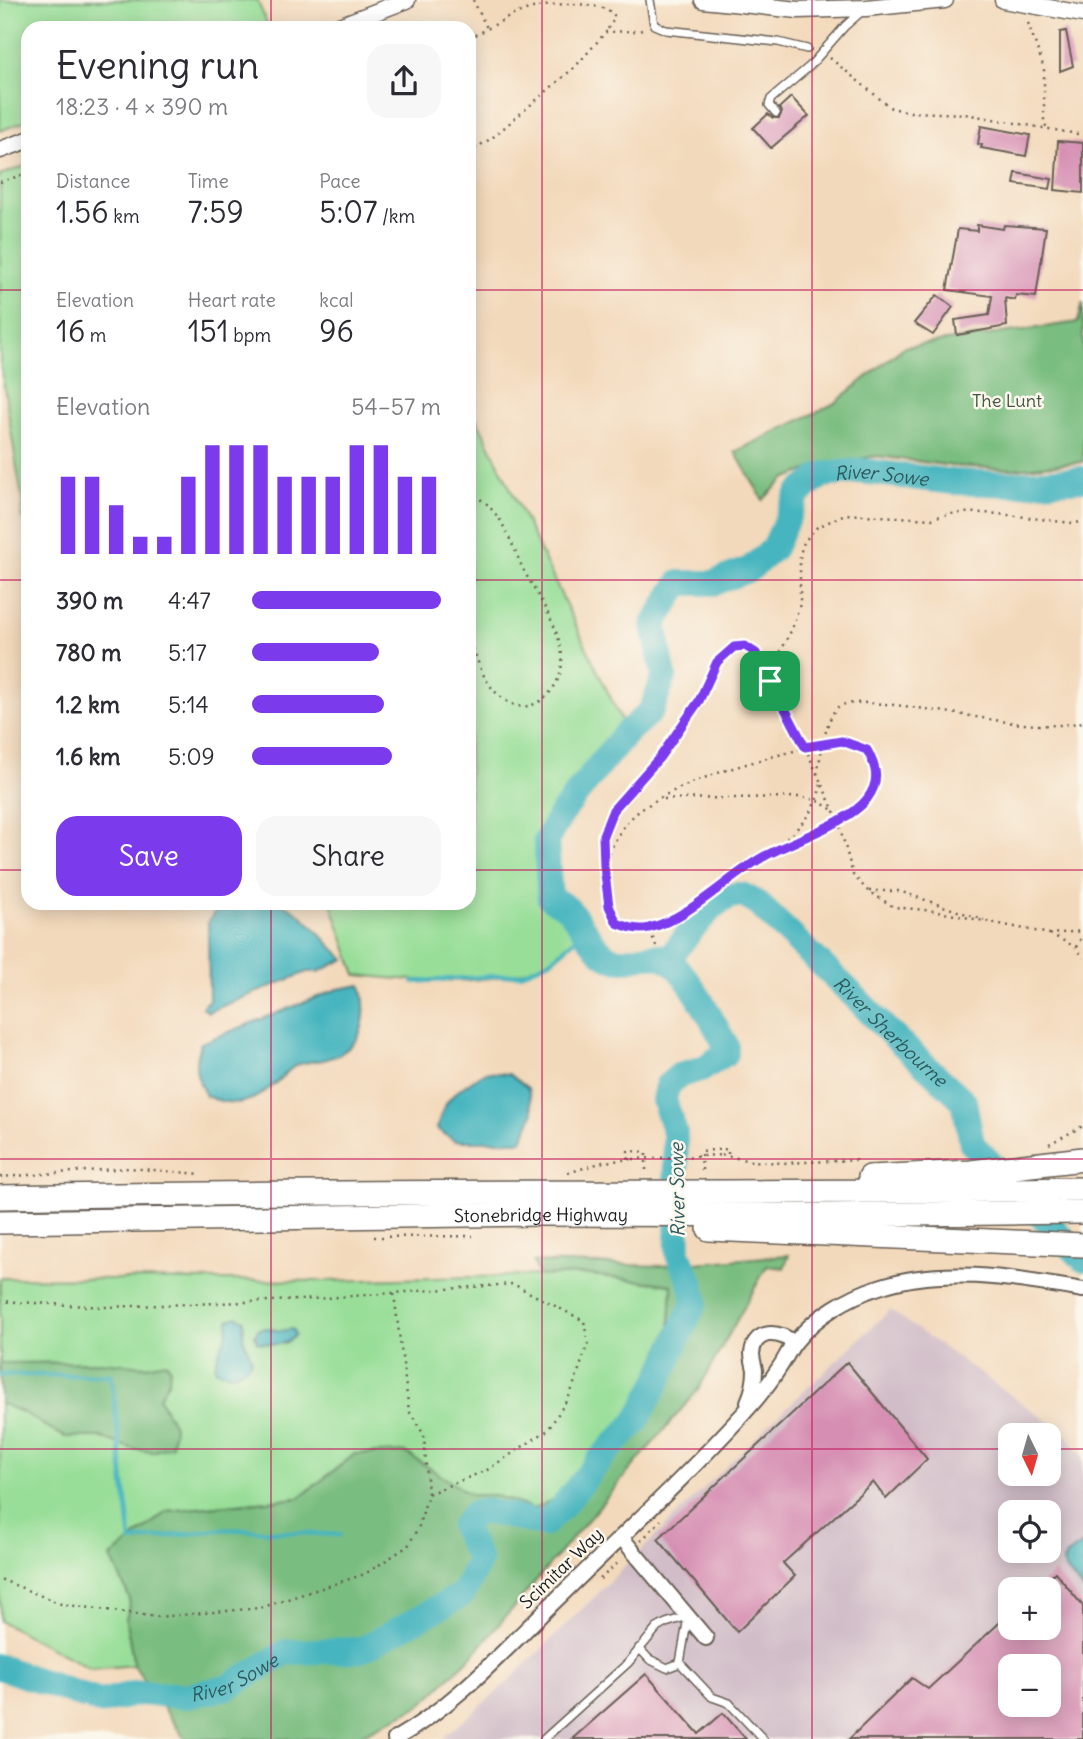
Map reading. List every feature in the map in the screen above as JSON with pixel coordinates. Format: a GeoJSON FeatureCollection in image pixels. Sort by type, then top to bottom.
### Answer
{"type":"FeatureCollection","features":[{"type":"Feature","properties":{"kind":"highway"},"geometry":{"type":"LineString","coordinates":[[976,1182],[1018,1168],[1083,1159]]}},
{"type":"Feature","properties":{"kind":"highway","name":"Stonebridge Highway"},"geometry":{"type":"LineString","coordinates":[[0,1222],[642,1211],[707,1198],[976,1182],[1034,1190],[1083,1189]]}},
{"type":"Feature","properties":{"kind":"highway","name":"Stonebridge Highway"},"geometry":{"type":"LineString","coordinates":[[0,1196],[359,1192],[642,1211]]}},
{"type":"Feature","properties":{"kind":"highway","name":"Stonebridge Highway"},"geometry":{"type":"LineString","coordinates":[[707,1198],[815,1216],[1072,1212]]}},
{"type":"Feature","properties":{"kind":"highway"},"geometry":{"type":"LineString","coordinates":[[642,1211],[707,1198],[932,1237],[1083,1245]]}},
{"type":"Feature","properties":{"kind":"street"},"geometry":{"type":"LineString","coordinates":[[352,21],[407,0]]}},
{"type":"Feature","properties":{"kind":"street"},"geometry":{"type":"LineString","coordinates":[[703,0],[798,10],[840,5],[866,8],[945,0]]}},
{"type":"Feature","properties":{"kind":"street"},"geometry":{"type":"LineString","coordinates":[[1003,0],[1083,14]]}},
{"type":"Feature","properties":{"kind":"street"},"geometry":{"type":"LineString","coordinates":[[0,150],[21,142]]}},
{"type":"Feature","properties":{"kind":"street","name":"Scimitar Way"},"geometry":{"type":"LineString","coordinates":[[395,1739],[423,1722],[466,1687],[621,1537],[744,1413],[778,1371],[794,1343],[829,1312],[854,1297],[904,1279],[950,1275],[1023,1280],[1082,1290]]}},
{"type":"Feature","properties":{"kind":"street","name":"Scimitar Way"},"geometry":{"type":"LineString","coordinates":[[744,1413],[754,1387],[755,1368],[752,1356],[755,1344],[760,1338],[773,1333],[778,1333],[794,1343]]}},
{"type":"Feature","properties":{"kind":"street"},"geometry":{"type":"LineString","coordinates":[[621,1537],[706,1638]]}},
{"type":"Feature","properties":{"kind":"lane"},"geometry":{"type":"LineString","coordinates":[[650,0],[654,24],[666,30],[778,42],[807,49]]}},
{"type":"Feature","properties":{"kind":"lane"},"geometry":{"type":"LineString","coordinates":[[776,113],[769,105],[771,99],[866,8]]}},
{"type":"Feature","properties":{"kind":"lane"},"geometry":{"type":"LineString","coordinates":[[544,1739],[628,1663],[657,1628],[688,1616],[680,1663],[689,1676],[712,1697],[729,1703],[763,1739]]}},
{"type":"Feature","properties":{"kind":"lane"},"geometry":{"type":"LineString","coordinates":[[639,1648],[649,1659],[667,1668],[680,1663]]}},
{"type":"Feature","properties":{"kind":"path"},"geometry":{"type":"LineString","coordinates":[[473,0],[488,30]]}},
{"type":"Feature","properties":{"kind":"path"},"geometry":{"type":"LineString","coordinates":[[476,35],[529,9],[573,3],[608,8],[614,15],[606,32],[576,66],[492,138],[476,148]]}},
{"type":"Feature","properties":{"kind":"path"},"geometry":{"type":"LineString","coordinates":[[1028,23],[1044,68],[1043,109],[1044,122],[1048,129]]}},
{"type":"Feature","properties":{"kind":"path"},"geometry":{"type":"LineString","coordinates":[[606,32],[639,31]]}},
{"type":"Feature","properties":{"kind":"path"},"geometry":{"type":"LineString","coordinates":[[822,53],[891,108],[910,112],[965,114],[1083,135]]}},
{"type":"Feature","properties":{"kind":"path"},"geometry":{"type":"LineString","coordinates":[[0,182],[21,175]]}},
{"type":"Feature","properties":{"kind":"path"},"geometry":{"type":"LineString","coordinates":[[476,496],[499,518],[554,628],[562,653],[562,671],[548,697],[531,705],[512,704],[502,698],[487,681],[476,656]]}},
{"type":"Feature","properties":{"kind":"path"},"geometry":{"type":"LineString","coordinates":[[770,681],[772,669],[792,629],[800,604],[800,555],[804,542],[816,528],[835,518],[858,513],[932,519],[942,515],[978,514],[1083,522]]}},
{"type":"Feature","properties":{"kind":"path"},"geometry":{"type":"LineString","coordinates":[[821,781],[816,800],[803,823],[790,837],[762,858],[680,915],[649,929],[631,928],[617,923],[609,906],[604,866],[603,835],[613,810],[660,757],[699,701],[717,662],[734,647],[745,646],[756,653],[805,747],[817,774],[821,781],[835,811],[853,875],[868,891],[894,907],[934,911],[1050,934],[1083,933],[1076,947]]}},
{"type":"Feature","properties":{"kind":"path"},"geometry":{"type":"LineString","coordinates":[[817,774],[827,727],[837,708],[851,702],[940,710],[1021,724],[1059,727],[1083,722]]}},
{"type":"Feature","properties":{"kind":"path"},"geometry":{"type":"LineString","coordinates":[[604,866],[615,837],[637,813],[676,790],[753,762],[824,743],[842,741],[867,750],[877,767],[876,785],[866,801],[838,820],[762,858]]}},
{"type":"Feature","properties":{"kind":"path"},"geometry":{"type":"LineString","coordinates":[[661,799],[799,797],[816,800],[835,811]]}},
{"type":"Feature","properties":{"kind":"path"},"geometry":{"type":"LineString","coordinates":[[868,891],[899,891],[1001,925]]}},
{"type":"Feature","properties":{"kind":"path"},"geometry":{"type":"LineString","coordinates":[[649,929],[656,946]]}},
{"type":"Feature","properties":{"kind":"path"},"geometry":{"type":"LineString","coordinates":[[1050,934],[1076,947],[1083,958]]}},
{"type":"Feature","properties":{"kind":"path"},"geometry":{"type":"LineString","coordinates":[[1048,1144],[1083,1126]]}},
{"type":"Feature","properties":{"kind":"path"},"geometry":{"type":"LineString","coordinates":[[707,1198],[701,1151],[728,1149],[728,1155]]}},
{"type":"Feature","properties":{"kind":"path"},"geometry":{"type":"LineString","coordinates":[[646,1172],[646,1152],[628,1151],[630,1159],[722,1155],[751,1161],[782,1163],[872,1159]]}},
{"type":"Feature","properties":{"kind":"path"},"geometry":{"type":"LineString","coordinates":[[0,1301],[104,1307],[394,1294],[513,1283],[584,1321],[588,1344],[570,1395],[548,1430],[487,1470],[428,1494]]}},
{"type":"Feature","properties":{"kind":"path"},"geometry":{"type":"LineString","coordinates":[[0,1579],[61,1604],[158,1617],[260,1608],[365,1574],[408,1546],[418,1526],[428,1494],[424,1435],[409,1411],[394,1294]]}},
{"type":"Feature","properties":{"kind":"shaded area"},"geometry":{"type":"Polygon","coordinates":[[[890,1310],[1050,1423],[998,1423],[998,1486],[1061,1486],[1061,1431],[1083,1457],[1083,1739],[442,1739],[507,1683],[762,1431],[890,1310]]]}},
{"type":"Feature","properties":{"kind":"green space"},"geometry":{"type":"Polygon","coordinates":[[[0,0],[257,0],[266,21],[21,21],[21,123],[0,131],[0,0]]]}},
{"type":"Feature","properties":{"kind":"green space"},"geometry":{"type":"Polygon","coordinates":[[[21,168],[21,492],[0,361],[0,175],[21,168]]]}},
{"type":"Feature","properties":{"kind":"green space","name":"The Lunt"},"geometry":{"type":"Polygon","coordinates":[[[1083,302],[1083,462],[1013,469],[953,466],[877,456],[818,466],[784,479],[763,500],[735,452],[835,403],[904,347],[1078,322],[1083,302]]]}},
{"type":"Feature","properties":{"kind":"green space"},"geometry":{"type":"Polygon","coordinates":[[[476,418],[627,732],[562,813],[546,841],[550,897],[567,908],[584,932],[546,963],[503,976],[453,981],[356,975],[333,910],[476,910],[476,418]]]}},
{"type":"Feature","properties":{"kind":"green space"},"geometry":{"type":"Polygon","coordinates":[[[789,1255],[784,1268],[767,1266],[698,1390],[473,1655],[421,1705],[353,1739],[185,1739],[134,1665],[126,1621],[130,1599],[111,1557],[167,1511],[299,1498],[355,1454],[405,1452],[471,1495],[493,1495],[534,1509],[558,1497],[629,1418],[670,1327],[672,1285],[583,1274],[540,1276],[533,1262],[661,1266],[789,1255]]]}},
{"type":"Feature","properties":{"kind":"green space"},"geometry":{"type":"Polygon","coordinates":[[[583,1274],[672,1284],[670,1327],[629,1418],[558,1497],[534,1509],[493,1495],[471,1495],[355,1454],[299,1498],[167,1511],[111,1557],[130,1599],[126,1621],[134,1665],[91,1669],[0,1621],[0,1278],[325,1281],[583,1274]]]}},
{"type":"Feature","properties":{"kind":"green space"},"geometry":{"type":"Polygon","coordinates":[[[100,1362],[146,1366],[165,1362],[170,1367],[169,1380],[159,1398],[174,1426],[172,1446],[152,1452],[133,1449],[100,1437],[65,1437],[26,1414],[0,1403],[0,1363],[100,1362]]]}},
{"type":"Feature","properties":{"kind":"water"},"geometry":{"type":"Polygon","coordinates":[[[220,910],[294,910],[345,959],[318,972],[307,972],[208,1012],[202,1007],[209,1000],[208,923],[213,914],[220,910]]]}},
{"type":"Feature","properties":{"kind":"water"},"geometry":{"type":"Polygon","coordinates":[[[361,985],[364,1020],[356,1039],[349,1047],[327,1059],[295,1066],[270,1088],[245,1102],[227,1102],[206,1096],[196,1070],[201,1043],[338,989],[361,985]]]}},
{"type":"Feature","properties":{"kind":"water"},"geometry":{"type":"Polygon","coordinates":[[[485,1072],[509,1074],[528,1088],[533,1114],[522,1141],[455,1141],[437,1129],[443,1109],[453,1095],[485,1072]]]}},
{"type":"Feature","properties":{"kind":"water"},"geometry":{"type":"Polygon","coordinates":[[[237,1316],[244,1320],[243,1337],[252,1360],[245,1368],[231,1374],[215,1369],[227,1333],[228,1320],[237,1316]]]}},
{"type":"Feature","properties":{"kind":"water"},"geometry":{"type":"Polygon","coordinates":[[[258,1329],[280,1331],[293,1329],[295,1335],[282,1343],[257,1342],[255,1335],[258,1329]]]}},
{"type":"Feature","properties":{"kind":"water"},"geometry":{"type":"Polygon","coordinates":[[[1083,1544],[1083,1590],[1063,1562],[1066,1556],[1083,1544]]]}},
{"type":"Feature","properties":{"kind":"building"},"geometry":{"type":"Polygon","coordinates":[[[1066,31],[1073,66],[1060,71],[1060,32],[1066,31]]]}},
{"type":"Feature","properties":{"kind":"building"},"geometry":{"type":"Polygon","coordinates":[[[791,97],[809,116],[771,148],[753,128],[768,114],[779,118],[782,112],[779,108],[791,97]]]}},
{"type":"Feature","properties":{"kind":"building"},"geometry":{"type":"Polygon","coordinates":[[[981,126],[1030,135],[1026,156],[981,148],[982,145],[978,144],[981,126]]]}},
{"type":"Feature","properties":{"kind":"building"},"geometry":{"type":"Polygon","coordinates":[[[1058,141],[1083,143],[1083,193],[1055,190],[1058,141]]]}},
{"type":"Feature","properties":{"kind":"building"},"geometry":{"type":"Polygon","coordinates":[[[1016,173],[1052,179],[1050,189],[1014,184],[1016,173]]]}},
{"type":"Feature","properties":{"kind":"building"},"geometry":{"type":"Polygon","coordinates":[[[977,225],[1003,229],[1004,225],[1046,228],[1036,297],[1016,295],[1015,300],[1005,298],[1007,326],[957,335],[955,320],[989,315],[992,296],[947,290],[958,229],[977,231],[977,225]]]}},
{"type":"Feature","properties":{"kind":"building"},"geometry":{"type":"Polygon","coordinates":[[[937,295],[953,307],[933,335],[914,323],[937,295]]]}},
{"type":"Feature","properties":{"kind":"building"},"geometry":{"type":"Polygon","coordinates":[[[847,1362],[927,1459],[886,1499],[873,1482],[783,1563],[795,1576],[737,1632],[658,1539],[847,1362]]]}},
{"type":"Feature","properties":{"kind":"building"},"geometry":{"type":"Polygon","coordinates":[[[1061,1579],[1083,1606],[1083,1739],[849,1739],[912,1678],[928,1689],[998,1624],[998,1640],[1061,1640],[1061,1579]]]}},
{"type":"Feature","properties":{"kind":"building"},"geometry":{"type":"Polygon","coordinates":[[[646,1674],[699,1734],[723,1713],[746,1739],[572,1739],[646,1674]]]}},
{"type":"Feature","properties":{"kind":"waterway","name":"River Sowe"},"geometry":{"type":"LineString","coordinates":[[0,1667],[100,1702],[138,1693],[187,1696],[228,1687],[287,1652],[361,1650],[463,1594],[479,1560],[463,1527],[472,1515],[485,1511],[544,1524],[562,1507],[600,1459],[636,1422],[660,1378],[695,1301],[692,1285],[678,1254],[675,1133],[664,1100],[667,1086],[680,1075],[704,1068],[726,1053],[726,1045],[688,980],[668,960],[658,956],[618,960],[605,955],[594,945],[568,909],[550,898],[546,841],[562,813],[605,758],[627,732],[651,711],[664,677],[654,624],[679,583],[713,583],[750,569],[774,548],[798,494],[822,475],[861,471],[953,482],[1012,484],[1083,479]]}},
{"type":"Feature","properties":{"kind":"waterway","name":"River Sherbourne"},"geometry":{"type":"LineString","coordinates":[[668,960],[691,931],[721,901],[742,895],[757,903],[964,1101],[972,1144],[1083,1259]]}},
{"type":"Feature","properties":{"kind":"waterway"},"geometry":{"type":"LineString","coordinates":[[413,982],[521,974],[550,961],[584,932]]}},
{"type":"Feature","properties":{"kind":"waterway"},"geometry":{"type":"LineString","coordinates":[[0,1375],[111,1375],[131,1541],[225,1529],[340,1535]]}},
{"type":"Feature","properties":{"kind":"route"},"geometry":{"type":"LineString","coordinates":[[745,646],[756,653],[770,681],[805,747],[842,741],[867,750],[877,767],[876,785],[866,801],[838,820],[762,858],[680,915],[649,929],[631,928],[617,923],[609,906],[604,866],[603,835],[613,810],[660,757],[699,701],[717,662],[734,647],[745,646]]}}]}
